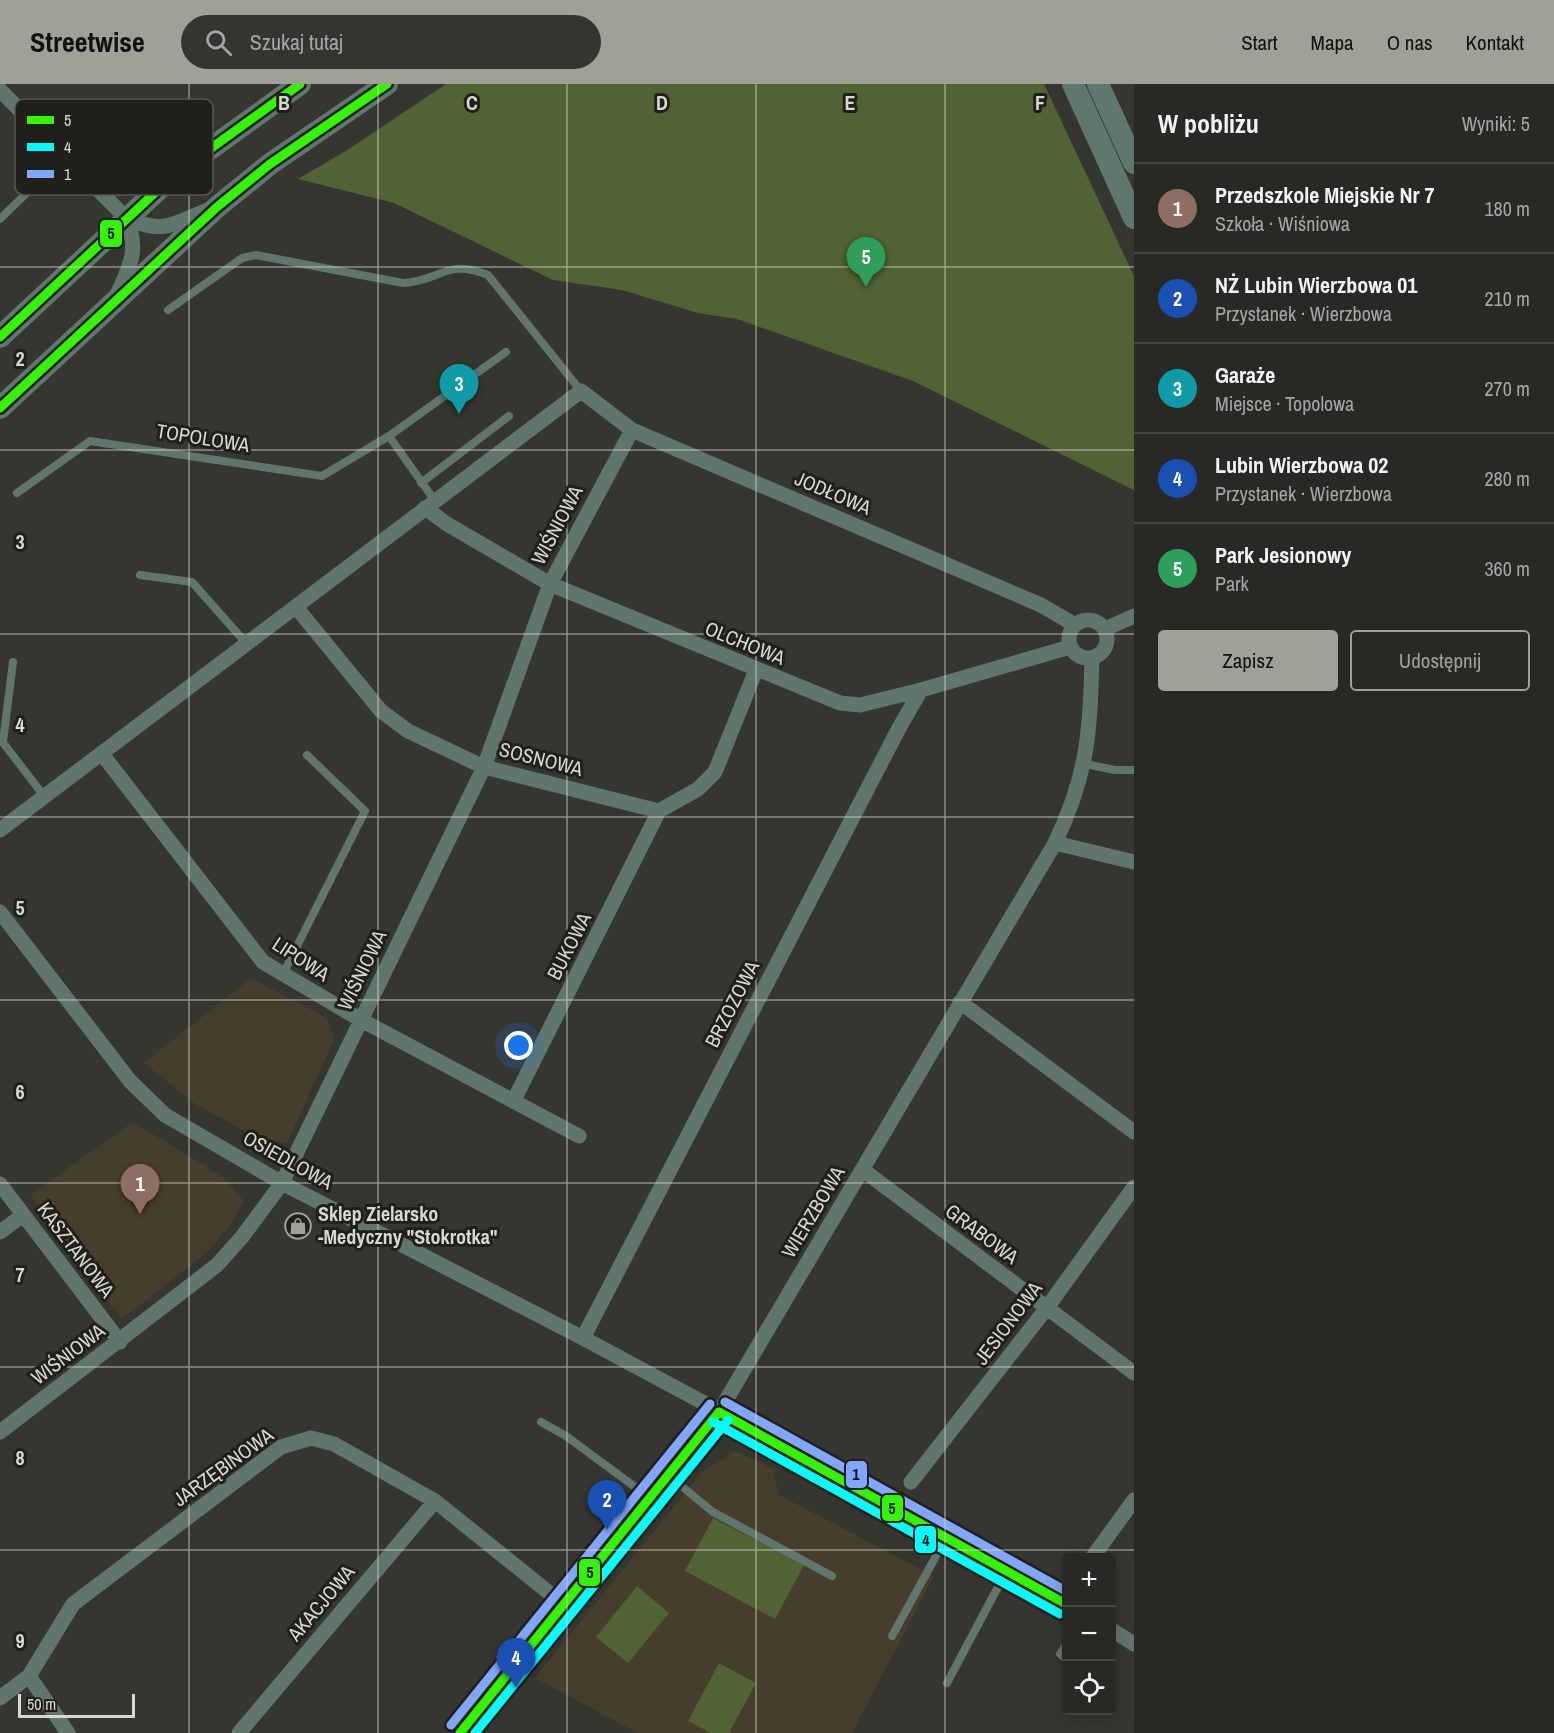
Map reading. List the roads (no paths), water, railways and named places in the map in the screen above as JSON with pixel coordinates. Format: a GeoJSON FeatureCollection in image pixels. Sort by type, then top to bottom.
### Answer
{"type":"FeatureCollection","features":[{"type":"Feature","properties":{"kind":"main road"},"geometry":{"type":"LineString","coordinates":[[213,147],[300,84]]}},
{"type":"Feature","properties":{"kind":"main road"},"geometry":{"type":"LineString","coordinates":[[0,408],[116,297],[217,207],[270,164],[387,84]]}},
{"type":"Feature","properties":{"kind":"main road"},"geometry":{"type":"LineString","coordinates":[[1072,84],[1134,218]]}},
{"type":"Feature","properties":{"kind":"main road"},"geometry":{"type":"LineString","coordinates":[[1098,84],[1134,164]]}},
{"type":"Feature","properties":{"kind":"main road"},"geometry":{"type":"LineString","coordinates":[[0,338],[152,195]]}},
{"type":"Feature","properties":{"kind":"street"},"geometry":{"type":"LineString","coordinates":[[0,90],[15,105]]}},
{"type":"Feature","properties":{"kind":"street"},"geometry":{"type":"LineString","coordinates":[[103,195],[126,218],[134,236],[134,247],[116,297]]}},
{"type":"Feature","properties":{"kind":"street"},"geometry":{"type":"LineString","coordinates":[[126,218],[146,226],[161,228],[217,207]]}},
{"type":"Feature","properties":{"kind":"street"},"geometry":{"type":"LineString","coordinates":[[0,830],[581,391]]}},
{"type":"Feature","properties":{"kind":"street","name":"JODŁOWA"},"geometry":{"type":"LineString","coordinates":[[581,391],[632,430],[1041,605],[1075,625]]}},
{"type":"Feature","properties":{"kind":"street","name":"WIŚNIOWA"},"geometry":{"type":"LineString","coordinates":[[0,1432],[120,1342],[217,1265],[242,1237],[282,1183],[484,766],[550,584],[632,430]]}},
{"type":"Feature","properties":{"kind":"street","name":"OLCHOWA"},"geometry":{"type":"LineString","coordinates":[[430,504],[447,524],[550,584],[840,703],[860,705],[1070,647]]}},
{"type":"Feature","properties":{"kind":"street","name":"SOSNOWA"},"geometry":{"type":"LineString","coordinates":[[296,607],[381,711],[394,722],[484,766],[659,811]]}},
{"type":"Feature","properties":{"kind":"street"},"geometry":{"type":"LineString","coordinates":[[1105,629],[1134,616]]}},
{"type":"Feature","properties":{"kind":"street"},"geometry":{"type":"LineString","coordinates":[[1091,619],[1105,629],[1107,643],[1099,655],[1092,658],[1080,656],[1070,647],[1069,639],[1075,625],[1091,619]]}},
{"type":"Feature","properties":{"kind":"street","name":"WIERZBOWA"},"geometry":{"type":"LineString","coordinates":[[460,1733],[719,1412],[863,1170],[1055,843],[1071,810],[1085,764],[1090,733],[1092,658]]}},
{"type":"Feature","properties":{"kind":"street"},"geometry":{"type":"LineString","coordinates":[[659,811],[698,789],[715,772],[756,670]]}},
{"type":"Feature","properties":{"kind":"street","name":"BRZOZOWA"},"geometry":{"type":"LineString","coordinates":[[583,1338],[899,728],[921,690]]}},
{"type":"Feature","properties":{"kind":"street","name":"LIPOWA"},"geometry":{"type":"LineString","coordinates":[[102,754],[246,945],[263,962],[282,976],[361,1020],[579,1136]]}},
{"type":"Feature","properties":{"kind":"street","name":"BUKOWA"},"geometry":{"type":"LineString","coordinates":[[514,1100],[659,811]]}},
{"type":"Feature","properties":{"kind":"street"},"geometry":{"type":"LineString","coordinates":[[1055,843],[1134,862]]}},
{"type":"Feature","properties":{"kind":"street","name":"OSIEDLOWA"},"geometry":{"type":"LineString","coordinates":[[0,912],[130,1081],[165,1115],[282,1183],[583,1338],[1007,1570],[1062,1597]]}},
{"type":"Feature","properties":{"kind":"street"},"geometry":{"type":"LineString","coordinates":[[960,1002],[1134,1132]]}},
{"type":"Feature","properties":{"kind":"street","name":"GRABOWA"},"geometry":{"type":"LineString","coordinates":[[863,1170],[1134,1373]]}},
{"type":"Feature","properties":{"kind":"street","name":"KASZTANOWA"},"geometry":{"type":"LineString","coordinates":[[0,1184],[120,1342]]}},
{"type":"Feature","properties":{"kind":"street","name":"JESIONOWA"},"geometry":{"type":"LineString","coordinates":[[911,1482],[1046,1309],[1134,1187]]}},
{"type":"Feature","properties":{"kind":"street"},"geometry":{"type":"LineString","coordinates":[[0,1232],[23,1215]]}},
{"type":"Feature","properties":{"kind":"street","name":"JARZĘBINOWA"},"geometry":{"type":"LineString","coordinates":[[0,1698],[29,1676],[73,1604],[281,1447],[311,1438],[334,1444],[435,1501],[563,1604]]}},
{"type":"Feature","properties":{"kind":"street"},"geometry":{"type":"LineString","coordinates":[[1095,1553],[1134,1500]]}},
{"type":"Feature","properties":{"kind":"street","name":"AKACJOWA"},"geometry":{"type":"LineString","coordinates":[[239,1733],[435,1501]]}},
{"type":"Feature","properties":{"kind":"street"},"geometry":{"type":"LineString","coordinates":[[1116,1633],[1134,1644]]}},
{"type":"Feature","properties":{"kind":"street"},"geometry":{"type":"LineString","coordinates":[[29,1676],[68,1733]]}},
{"type":"Feature","properties":{"kind":"lane"},"geometry":{"type":"LineString","coordinates":[[0,219],[25,195]]}},
{"type":"Feature","properties":{"kind":"lane"},"geometry":{"type":"LineString","coordinates":[[168,310],[242,258],[256,255],[403,283],[417,283],[458,267],[471,268],[488,275],[581,391]]}},
{"type":"Feature","properties":{"kind":"lane","name":"TOPOLOWA"},"geometry":{"type":"LineString","coordinates":[[17,493],[90,441],[322,476],[389,436],[506,352]]}},
{"type":"Feature","properties":{"kind":"lane"},"geometry":{"type":"LineString","coordinates":[[421,483],[509,416]]}},
{"type":"Feature","properties":{"kind":"lane"},"geometry":{"type":"LineString","coordinates":[[389,436],[421,483],[430,504]]}},
{"type":"Feature","properties":{"kind":"lane"},"geometry":{"type":"LineString","coordinates":[[140,575],[192,582],[246,643]]}},
{"type":"Feature","properties":{"kind":"lane"},"geometry":{"type":"LineString","coordinates":[[13,662],[1,740],[44,796]]}},
{"type":"Feature","properties":{"kind":"lane"},"geometry":{"type":"LineString","coordinates":[[282,976],[365,811],[307,755]]}},
{"type":"Feature","properties":{"kind":"lane"},"geometry":{"type":"LineString","coordinates":[[1085,764],[1115,770],[1134,770]]}},
{"type":"Feature","properties":{"kind":"lane"},"geometry":{"type":"LineString","coordinates":[[541,1422],[566,1436],[650,1498]]}},
{"type":"Feature","properties":{"kind":"lane"},"geometry":{"type":"LineString","coordinates":[[668,1475],[713,1512],[832,1576]]}},
{"type":"Feature","properties":{"kind":"lane"},"geometry":{"type":"LineString","coordinates":[[892,1636],[947,1536]]}},
{"type":"Feature","properties":{"kind":"lane"},"geometry":{"type":"LineString","coordinates":[[947,1683],[1007,1570]]}},
{"type":"Feature","properties":{"kind":"place","name":"Park Jesionowy"},"geometry":{"type":"Point","coordinates":[866,287]}},
{"type":"Feature","properties":{"kind":"place","name":"Garaże"},"geometry":{"type":"Point","coordinates":[459,414]}},
{"type":"Feature","properties":{"kind":"place","name":"Przedszkole Miejskie Nr 7"},"geometry":{"type":"Point","coordinates":[140,1214]}},
{"type":"Feature","properties":{"kind":"place","name":"Sklep Zielarsko -Medyczny \"Stokrotka\""},"geometry":{"type":"Point","coordinates":[298,1226]}},
{"type":"Feature","properties":{"kind":"place","name":"NŻ Lubin Wierzbowa 01"},"geometry":{"type":"Point","coordinates":[607,1530]}},
{"type":"Feature","properties":{"kind":"place","name":"Lubin Wierzbowa 02"},"geometry":{"type":"Point","coordinates":[516,1688]}}]}
